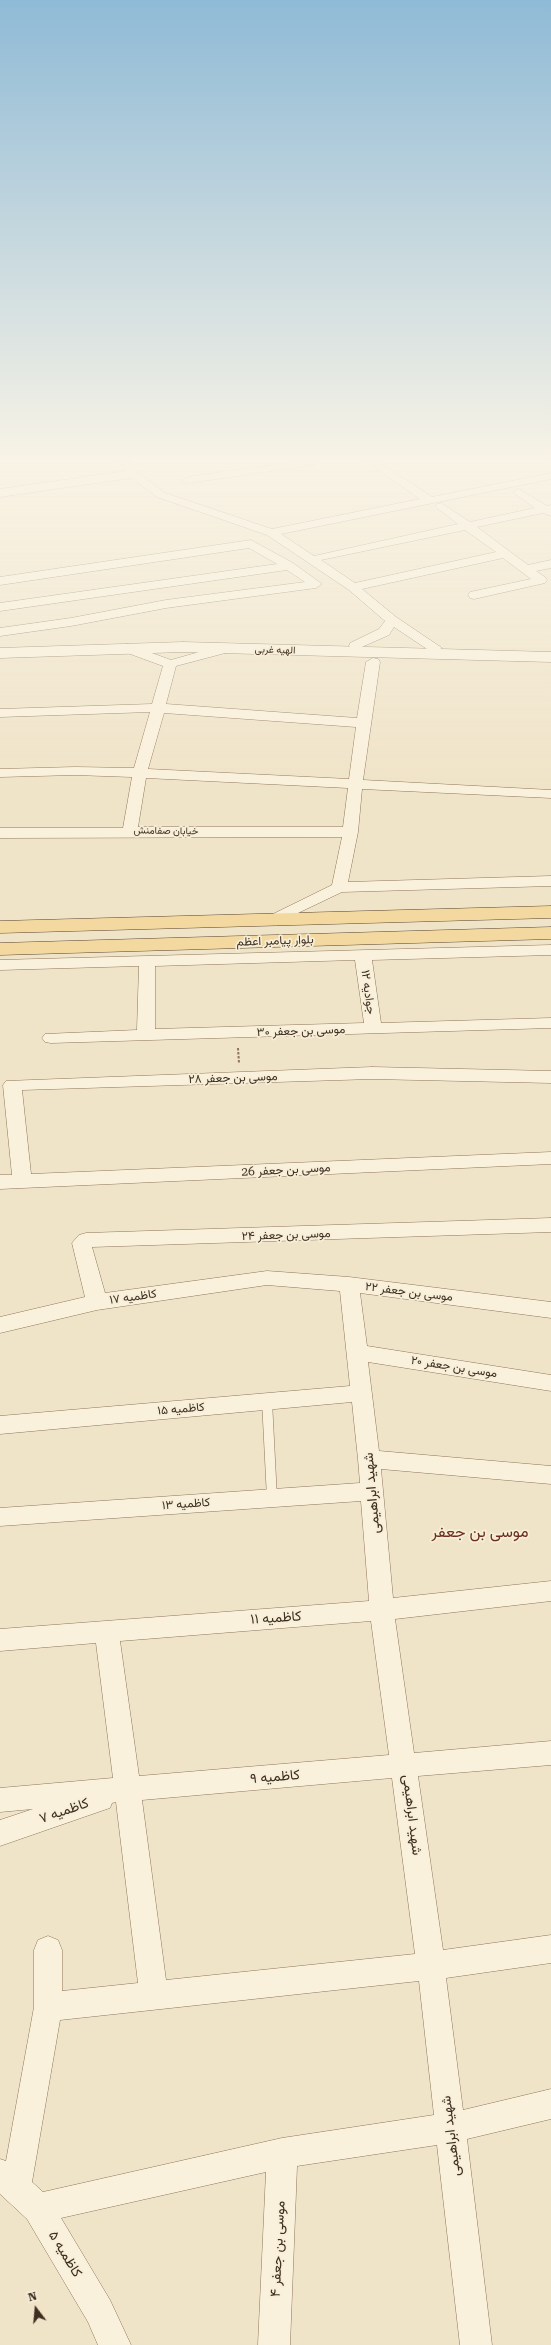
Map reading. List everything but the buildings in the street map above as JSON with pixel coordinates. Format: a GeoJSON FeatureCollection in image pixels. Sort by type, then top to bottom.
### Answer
{"type":"FeatureCollection","features":[{"type":"Feature","properties":{"kind":"main road","name":"بلوار پیامبر اعظم"},"geometry":{"type":"LineString","coordinates":[[0,927],[551,912]]}},
{"type":"Feature","properties":{"kind":"main road","name":"بلوار پیامبر اعظم"},"geometry":{"type":"LineString","coordinates":[[0,949],[551,933]]}},
{"type":"Feature","properties":{"kind":"street"},"geometry":{"type":"LineString","coordinates":[[0,581],[65,571]]}},
{"type":"Feature","properties":{"kind":"street"},"geometry":{"type":"LineString","coordinates":[[0,606],[247,571]]}},
{"type":"Feature","properties":{"kind":"street"},"geometry":{"type":"LineString","coordinates":[[0,632],[71,622],[166,604],[316,584],[297,571]]}},
{"type":"Feature","properties":{"kind":"street"},"geometry":{"type":"LineString","coordinates":[[330,571],[353,587],[392,620],[435,648]]}},
{"type":"Feature","properties":{"kind":"street"},"geometry":{"type":"LineString","coordinates":[[353,587],[424,571]]}},
{"type":"Feature","properties":{"kind":"street"},"geometry":{"type":"LineString","coordinates":[[474,595],[541,580],[529,571]]}},
{"type":"Feature","properties":{"kind":"street"},"geometry":{"type":"LineString","coordinates":[[151,584],[166,604]]}},
{"type":"Feature","properties":{"kind":"street"},"geometry":{"type":"LineString","coordinates":[[355,646],[384,632],[392,620]]}},
{"type":"Feature","properties":{"kind":"street","name":"الهیه غربی"},"geometry":{"type":"LineString","coordinates":[[0,646],[184,641],[551,650]]}},
{"type":"Feature","properties":{"kind":"street"},"geometry":{"type":"LineString","coordinates":[[127,648],[170,664],[224,649]]}},
{"type":"Feature","properties":{"kind":"street","name":"الهیه غربی"},"geometry":{"type":"LineString","coordinates":[[0,653],[127,648],[551,657]]}},
{"type":"Feature","properties":{"kind":"street"},"geometry":{"type":"LineString","coordinates":[[339,887],[350,832],[363,723],[373,662]]}},
{"type":"Feature","properties":{"kind":"street","name":"خیابان صفامنش"},"geometry":{"type":"LineString","coordinates":[[170,664],[140,773],[130,832],[350,832]]}},
{"type":"Feature","properties":{"kind":"street"},"geometry":{"type":"LineString","coordinates":[[0,713],[158,708],[363,723]]}},
{"type":"Feature","properties":{"kind":"street"},"geometry":{"type":"LineString","coordinates":[[0,773],[74,771],[140,773],[551,794]]}},
{"type":"Feature","properties":{"kind":"street"},"geometry":{"type":"LineString","coordinates":[[0,833],[130,832]]}},
{"type":"Feature","properties":{"kind":"street"},"geometry":{"type":"LineString","coordinates":[[275,919],[339,887],[551,881]]}},
{"type":"Feature","properties":{"kind":"street"},"geometry":{"type":"LineString","coordinates":[[0,965],[551,950]]}},
{"type":"Feature","properties":{"kind":"street","name":"جوادیه ۱۲"},"geometry":{"type":"LineString","coordinates":[[363,955],[373,1028]]}},
{"type":"Feature","properties":{"kind":"street"},"geometry":{"type":"LineString","coordinates":[[146,1035],[147,962]]}},
{"type":"Feature","properties":{"kind":"street","name":"موسی بن جعفر ۳۰"},"geometry":{"type":"LineString","coordinates":[[51,1038],[551,1023]]}},
{"type":"Feature","properties":{"kind":"street","name":"موسی بن جعفر ۲۸"},"geometry":{"type":"LineString","coordinates":[[22,1182],[12,1085],[372,1073],[551,1077]]}},
{"type":"Feature","properties":{"kind":"street","name":"موسی بن جعفر 26"},"geometry":{"type":"LineString","coordinates":[[0,1182],[551,1158]]}},
{"type":"Feature","properties":{"kind":"street","name":"موسی بن جعفر ۲۴"},"geometry":{"type":"LineString","coordinates":[[98,1302],[82,1247],[82,1243],[86,1240],[551,1225]]}},
{"type":"Feature","properties":{"kind":"street","name":"کاظمیه ۱۷"},"geometry":{"type":"LineString","coordinates":[[0,1324],[98,1302],[267,1278]]}},
{"type":"Feature","properties":{"kind":"street","name":"موسی بن جعفر ۲۲"},"geometry":{"type":"LineString","coordinates":[[267,1278],[349,1284],[551,1310]]}},
{"type":"Feature","properties":{"kind":"street","name":"شهید ابراهیمی"},"geometry":{"type":"LineString","coordinates":[[349,1284],[369,1459],[382,1610],[405,1766],[431,1966],[476,2345]]}},
{"type":"Feature","properties":{"kind":"street","name":"موسی بن جعفر ۲۰"},"geometry":{"type":"LineString","coordinates":[[357,1352],[551,1383]]}},
{"type":"Feature","properties":{"kind":"street","name":"کاظمیه ۱۵"},"geometry":{"type":"LineString","coordinates":[[0,1425],[361,1393]]}},
{"type":"Feature","properties":{"kind":"street"},"geometry":{"type":"LineString","coordinates":[[369,1459],[551,1475]]}},
{"type":"Feature","properties":{"kind":"street","name":"کاظمیه ۱۳"},"geometry":{"type":"LineString","coordinates":[[0,1517],[372,1491]]}},
{"type":"Feature","properties":{"kind":"street","name":"کاظمیه ۱۱"},"geometry":{"type":"LineString","coordinates":[[0,1640],[382,1610],[551,1591]]}},
{"type":"Feature","properties":{"kind":"street"},"geometry":{"type":"LineString","coordinates":[[107,1631],[154,1994]]}},
{"type":"Feature","properties":{"kind":"street","name":"کاظمیه ۹"},"geometry":{"type":"LineString","coordinates":[[0,1800],[551,1753]]}},
{"type":"Feature","properties":{"kind":"street","name":"کاظمیه ۷"},"geometry":{"type":"LineString","coordinates":[[0,1833],[128,1789]]}},
{"type":"Feature","properties":{"kind":"street"},"geometry":{"type":"LineString","coordinates":[[48,2007],[154,1994],[431,1966],[551,1949]]}},
{"type":"Feature","properties":{"kind":"street"},"geometry":{"type":"LineString","coordinates":[[48,1950],[48,2007],[18,2190],[450,2128],[551,2104]]}},
{"type":"Feature","properties":{"kind":"street","name":"موسی بن جعفر ۴"},"geometry":{"type":"LineString","coordinates":[[274,2345],[282,2153]]}},
{"type":"Feature","properties":{"kind":"street","name":"کاظمیه ۵"},"geometry":{"type":"LineString","coordinates":[[18,2190],[99,2311],[115,2345]]}},
{"type":"Feature","properties":{"kind":"lane"},"geometry":{"type":"LineString","coordinates":[[267,1401],[272,1498]]}},
{"type":"Feature","properties":{"kind":"path"},"geometry":{"type":"LineString","coordinates":[[238,1033],[240,1078]]}},
{"type":"Feature","properties":{"kind":"district","name":"موسی بن جعفر"},"geometry":{"type":"Point","coordinates":[480,1532]}}]}
